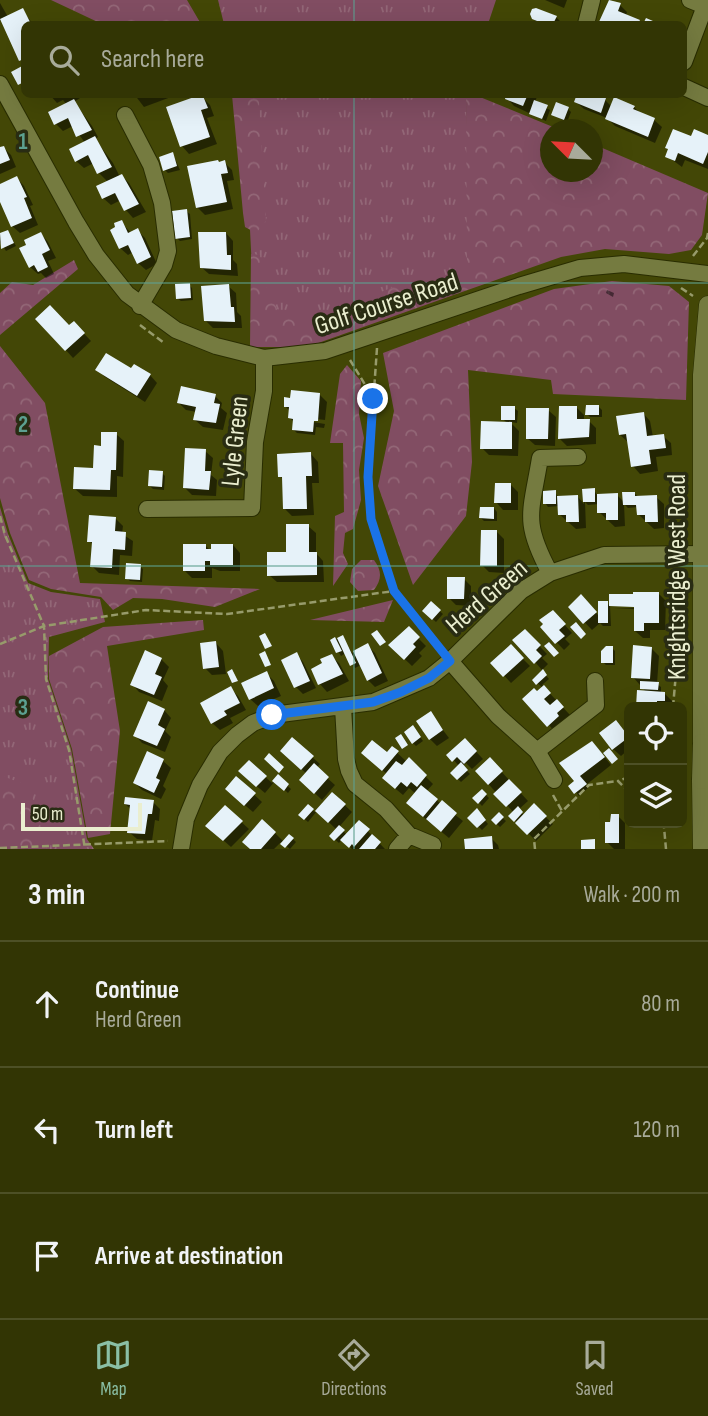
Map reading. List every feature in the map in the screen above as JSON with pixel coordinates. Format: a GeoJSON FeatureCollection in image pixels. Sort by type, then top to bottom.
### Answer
{"type":"FeatureCollection","features":[{"type":"Feature","properties":{"kind":"street"},"geometry":{"type":"LineString","coordinates":[[587,21],[592,0]]}},
{"type":"Feature","properties":{"kind":"street"},"geometry":{"type":"LineString","coordinates":[[687,52],[701,4]]}},
{"type":"Feature","properties":{"kind":"street","name":"Golf Course Road"},"geometry":{"type":"LineString","coordinates":[[1,86],[96,255],[127,295],[176,330],[216,346],[264,358],[325,351],[375,341],[580,268],[624,264],[708,274]]}},
{"type":"Feature","properties":{"kind":"street"},"geometry":{"type":"LineString","coordinates":[[687,88],[708,98]]}},
{"type":"Feature","properties":{"kind":"street"},"geometry":{"type":"LineString","coordinates":[[125,115],[151,166],[162,204],[168,251],[164,265],[140,306]]}},
{"type":"Feature","properties":{"kind":"street","name":"Knightsridge West Road"},"geometry":{"type":"LineString","coordinates":[[702,849],[702,375],[708,306]]}},
{"type":"Feature","properties":{"kind":"street","name":"Lyle Green"},"geometry":{"type":"LineString","coordinates":[[147,509],[252,508],[255,442],[264,391],[264,358]]}},
{"type":"Feature","properties":{"kind":"street","name":"Herd Green"},"geometry":{"type":"LineString","coordinates":[[550,573],[536,547],[530,528],[532,458],[578,457]]}},
{"type":"Feature","properties":{"kind":"street","name":"Herd Green"},"geometry":{"type":"LineString","coordinates":[[182,845],[186,819],[200,785],[220,752],[253,723],[272,715],[373,702],[429,678],[521,591],[550,573],[604,555],[702,554]]}},
{"type":"Feature","properties":{"kind":"street"},"geometry":{"type":"LineString","coordinates":[[450,661],[498,716],[537,751],[554,780]]}},
{"type":"Feature","properties":{"kind":"street"},"geometry":{"type":"LineString","coordinates":[[537,751],[596,705],[595,681]]}},
{"type":"Feature","properties":{"kind":"street"},"geometry":{"type":"LineString","coordinates":[[343,707],[346,759],[355,784],[386,809],[409,835],[433,845]]}},
{"type":"Feature","properties":{"kind":"street"},"geometry":{"type":"LineString","coordinates":[[397,849],[409,835]]}},
{"type":"Feature","properties":{"kind":"path"},"geometry":{"type":"LineString","coordinates":[[708,233],[693,256],[672,258],[669,268],[669,280],[708,306]]}},
{"type":"Feature","properties":{"kind":"path"},"geometry":{"type":"LineString","coordinates":[[137,323],[157,339],[169,344]]}},
{"type":"Feature","properties":{"kind":"path"},"geometry":{"type":"LineString","coordinates":[[368,352],[375,341]]}},
{"type":"Feature","properties":{"kind":"path"},"geometry":{"type":"LineString","coordinates":[[375,341],[368,477],[371,519],[394,591],[450,661]]}},
{"type":"Feature","properties":{"kind":"path"},"geometry":{"type":"LineString","coordinates":[[358,355],[348,357],[373,399]]}},
{"type":"Feature","properties":{"kind":"path"},"geometry":{"type":"LineString","coordinates":[[0,516],[5,535],[44,626],[46,679],[69,750],[85,849]]}},
{"type":"Feature","properties":{"kind":"path"},"geometry":{"type":"LineString","coordinates":[[673,702],[684,582]]}},
{"type":"Feature","properties":{"kind":"path"},"geometry":{"type":"LineString","coordinates":[[0,644],[44,626],[146,610],[227,614],[394,591]]}},
{"type":"Feature","properties":{"kind":"path"},"geometry":{"type":"LineString","coordinates":[[535,849],[534,839],[589,785],[624,779]]}},
{"type":"Feature","properties":{"kind":"path"},"geometry":{"type":"LineString","coordinates":[[618,781],[624,787]]}},
{"type":"Feature","properties":{"kind":"path"},"geometry":{"type":"LineString","coordinates":[[663,828],[666,849]]}},
{"type":"Feature","properties":{"kind":"path"},"geometry":{"type":"LineString","coordinates":[[0,848],[85,842],[182,845]]}},
{"type":"Feature","properties":{"kind":"green space"},"geometry":{"type":"Polygon","coordinates":[[[51,0],[187,0],[199,21],[96,21],[51,0]]]}},
{"type":"Feature","properties":{"kind":"green space"},"geometry":{"type":"Polygon","coordinates":[[[218,0],[496,0],[489,21],[223,21],[218,0]]]}},
{"type":"Feature","properties":{"kind":"green space"},"geometry":{"type":"Polygon","coordinates":[[[232,98],[258,98],[266,221],[256,233],[245,227],[232,98]]]}},
{"type":"Feature","properties":{"kind":"green space"},"geometry":{"type":"Polygon","coordinates":[[[234,98],[466,98],[472,284],[255,331],[249,209],[234,98]]]}},
{"type":"Feature","properties":{"kind":"green space"},"geometry":{"type":"Polygon","coordinates":[[[466,98],[482,98],[540,122],[540,182],[603,182],[603,148],[708,193],[702,235],[691,250],[669,254],[605,249],[561,257],[307,347],[250,347],[251,254],[260,255],[262,277],[277,309],[302,317],[332,312],[398,285],[423,293],[467,273],[466,98]]]}},
{"type":"Feature","properties":{"kind":"green space"},"geometry":{"type":"Polygon","coordinates":[[[74,260],[78,269],[0,335],[0,293],[12,282],[33,285],[74,260]]]}},
{"type":"Feature","properties":{"kind":"green space"},"geometry":{"type":"Polygon","coordinates":[[[612,281],[669,286],[689,302],[686,400],[553,394],[551,380],[468,370],[472,462],[466,516],[413,585],[378,486],[394,411],[383,353],[554,289],[612,281]]]}},
{"type":"Feature","properties":{"kind":"green space"},"geometry":{"type":"Polygon","coordinates":[[[0,346],[45,403],[80,583],[260,589],[215,607],[162,599],[133,598],[113,610],[101,597],[51,589],[29,580],[10,533],[0,498],[0,346]]]}},
{"type":"Feature","properties":{"kind":"green space"},"geometry":{"type":"Polygon","coordinates":[[[347,365],[361,381],[359,414],[364,438],[359,470],[361,500],[353,529],[345,533],[343,553],[348,564],[333,586],[335,516],[344,512],[343,443],[330,443],[340,374],[347,365]]]}},
{"type":"Feature","properties":{"kind":"green space"},"geometry":{"type":"Polygon","coordinates":[[[0,507],[28,583],[51,592],[100,599],[105,622],[49,637],[48,679],[71,749],[87,839],[94,849],[0,849],[0,507]]]}},
{"type":"Feature","properties":{"kind":"green space"},"geometry":{"type":"Polygon","coordinates":[[[361,560],[374,560],[378,568],[380,579],[374,590],[358,591],[350,582],[352,569],[361,560]]]}},
{"type":"Feature","properties":{"kind":"green space"},"geometry":{"type":"Polygon","coordinates":[[[393,600],[384,622],[310,620],[393,600]]]}},
{"type":"Feature","properties":{"kind":"green space"},"geometry":{"type":"Polygon","coordinates":[[[203,620],[204,630],[107,646],[120,731],[110,834],[88,838],[72,749],[49,679],[49,656],[103,627],[203,620]]]}},
{"type":"Feature","properties":{"kind":"green space"},"geometry":{"type":"Polygon","coordinates":[[[0,775],[29,786],[47,849],[0,849],[0,775]]]}},
{"type":"Feature","properties":{"kind":"building"},"geometry":{"type":"Polygon","coordinates":[[[609,0],[621,3],[618,11],[640,20],[640,21],[599,21],[609,0]]]}},
{"type":"Feature","properties":{"kind":"building"},"geometry":{"type":"Polygon","coordinates":[[[23,8],[30,21],[21,21],[21,60],[19,61],[0,19],[23,8]]]}},
{"type":"Feature","properties":{"kind":"building"},"geometry":{"type":"Polygon","coordinates":[[[532,9],[557,16],[554,21],[537,21],[532,19],[532,9]]]}},
{"type":"Feature","properties":{"kind":"building"},"geometry":{"type":"Polygon","coordinates":[[[21,67],[21,84],[18,85],[11,72],[21,67]]]}},
{"type":"Feature","properties":{"kind":"building"},"geometry":{"type":"Polygon","coordinates":[[[191,98],[204,98],[208,108],[201,110],[210,137],[180,147],[166,107],[191,98]]]}},
{"type":"Feature","properties":{"kind":"building"},"geometry":{"type":"Polygon","coordinates":[[[505,98],[526,98],[523,106],[505,98]]]}},
{"type":"Feature","properties":{"kind":"building"},"geometry":{"type":"Polygon","coordinates":[[[576,98],[606,98],[601,113],[574,102],[576,98]]]}},
{"type":"Feature","properties":{"kind":"building"},"geometry":{"type":"Polygon","coordinates":[[[614,98],[635,106],[633,109],[655,118],[648,137],[605,119],[614,98]]]}},
{"type":"Feature","properties":{"kind":"building"},"geometry":{"type":"Polygon","coordinates":[[[74,99],[92,130],[76,137],[68,118],[54,125],[48,112],[74,99]]]}},
{"type":"Feature","properties":{"kind":"building"},"geometry":{"type":"Polygon","coordinates":[[[534,100],[548,105],[542,119],[529,114],[534,100]]]}},
{"type":"Feature","properties":{"kind":"building"},"geometry":{"type":"Polygon","coordinates":[[[556,102],[569,107],[564,119],[551,115],[556,102]]]}},
{"type":"Feature","properties":{"kind":"building"},"geometry":{"type":"Polygon","coordinates":[[[673,129],[691,136],[694,129],[708,135],[708,152],[703,164],[678,153],[675,161],[665,157],[668,149],[665,148],[673,129]]]}},
{"type":"Feature","properties":{"kind":"building"},"geometry":{"type":"Polygon","coordinates":[[[95,136],[112,167],[97,174],[88,155],[75,162],[69,149],[95,136]]]}},
{"type":"Feature","properties":{"kind":"building"},"geometry":{"type":"Polygon","coordinates":[[[4,146],[10,160],[0,164],[0,147],[4,146]]]}},
{"type":"Feature","properties":{"kind":"building"},"geometry":{"type":"Polygon","coordinates":[[[173,152],[177,166],[163,171],[159,157],[173,152]]]}},
{"type":"Feature","properties":{"kind":"building"},"geometry":{"type":"Polygon","coordinates":[[[225,160],[228,173],[221,174],[227,202],[196,208],[187,166],[225,160]]]}},
{"type":"Feature","properties":{"kind":"building"},"geometry":{"type":"Polygon","coordinates":[[[122,174],[139,204],[124,211],[115,193],[102,199],[96,186],[122,174]]]}},
{"type":"Feature","properties":{"kind":"building"},"geometry":{"type":"Polygon","coordinates":[[[17,176],[27,197],[24,198],[32,218],[11,227],[0,202],[0,184],[17,176]]]}},
{"type":"Feature","properties":{"kind":"building"},"geometry":{"type":"Polygon","coordinates":[[[187,209],[190,237],[175,239],[172,211],[187,209]]]}},
{"type":"Feature","properties":{"kind":"building"},"geometry":{"type":"Polygon","coordinates":[[[122,220],[128,233],[138,228],[151,257],[137,264],[128,245],[119,249],[110,230],[115,227],[114,223],[122,220]]]}},
{"type":"Feature","properties":{"kind":"building"},"geometry":{"type":"Polygon","coordinates":[[[8,230],[14,243],[1,249],[0,233],[8,230]]]}},
{"type":"Feature","properties":{"kind":"building"},"geometry":{"type":"Polygon","coordinates":[[[41,232],[50,250],[42,254],[48,267],[38,272],[34,265],[29,268],[19,248],[26,245],[24,240],[41,232]]]}},
{"type":"Feature","properties":{"kind":"building"},"geometry":{"type":"Polygon","coordinates":[[[198,232],[226,232],[231,270],[200,268],[198,232]]]}},
{"type":"Feature","properties":{"kind":"building"},"geometry":{"type":"Polygon","coordinates":[[[190,283],[191,298],[176,299],[175,284],[190,283]]]}},
{"type":"Feature","properties":{"kind":"building"},"geometry":{"type":"Polygon","coordinates":[[[229,284],[235,322],[204,321],[201,286],[229,284]]]}},
{"type":"Feature","properties":{"kind":"building"},"geometry":{"type":"Polygon","coordinates":[[[50,305],[69,325],[74,321],[85,333],[65,351],[35,319],[50,305]]]}},
{"type":"Feature","properties":{"kind":"building"},"geometry":{"type":"Polygon","coordinates":[[[106,353],[131,368],[134,364],[151,374],[137,396],[95,370],[106,353]]]}},
{"type":"Feature","properties":{"kind":"building"},"geometry":{"type":"Polygon","coordinates":[[[181,386],[216,394],[214,403],[220,404],[216,423],[193,420],[196,407],[177,403],[181,386]]]}},
{"type":"Feature","properties":{"kind":"building"},"geometry":{"type":"Polygon","coordinates":[[[291,390],[320,393],[318,421],[314,421],[313,432],[292,430],[293,419],[288,418],[289,407],[284,407],[284,397],[290,398],[291,390]]]}},
{"type":"Feature","properties":{"kind":"building"},"geometry":{"type":"Polygon","coordinates":[[[586,405],[599,405],[599,415],[585,415],[586,405]]]}},
{"type":"Feature","properties":{"kind":"building"},"geometry":{"type":"Polygon","coordinates":[[[501,406],[515,406],[515,420],[501,420],[501,406]]]}},
{"type":"Feature","properties":{"kind":"building"},"geometry":{"type":"Polygon","coordinates":[[[559,406],[577,406],[577,419],[590,419],[589,437],[558,439],[559,406]]]}},
{"type":"Feature","properties":{"kind":"building"},"geometry":{"type":"Polygon","coordinates":[[[526,408],[549,408],[548,439],[526,439],[526,408]]]}},
{"type":"Feature","properties":{"kind":"building"},"geometry":{"type":"Polygon","coordinates":[[[644,412],[647,436],[664,434],[666,448],[649,450],[651,464],[631,467],[626,434],[619,435],[616,416],[644,412]]]}},
{"type":"Feature","properties":{"kind":"building"},"geometry":{"type":"Polygon","coordinates":[[[481,421],[512,422],[512,449],[480,449],[481,421]]]}},
{"type":"Feature","properties":{"kind":"building"},"geometry":{"type":"Polygon","coordinates":[[[101,432],[117,432],[116,470],[111,470],[110,490],[73,489],[74,467],[93,468],[94,445],[101,446],[101,432]]]}},
{"type":"Feature","properties":{"kind":"building"},"geometry":{"type":"Polygon","coordinates":[[[185,448],[206,449],[205,471],[211,471],[209,490],[183,488],[185,448]]]}},
{"type":"Feature","properties":{"kind":"building"},"geometry":{"type":"Polygon","coordinates":[[[311,452],[312,476],[306,476],[307,509],[283,509],[282,477],[278,477],[277,454],[311,452]]]}},
{"type":"Feature","properties":{"kind":"building"},"geometry":{"type":"Polygon","coordinates":[[[149,470],[163,471],[162,487],[148,486],[149,470]]]}},
{"type":"Feature","properties":{"kind":"building"},"geometry":{"type":"Polygon","coordinates":[[[495,483],[511,483],[511,503],[494,503],[495,483]]]}},
{"type":"Feature","properties":{"kind":"building"},"geometry":{"type":"Polygon","coordinates":[[[595,488],[595,502],[583,502],[582,489],[595,488]]]}},
{"type":"Feature","properties":{"kind":"building"},"geometry":{"type":"Polygon","coordinates":[[[556,490],[556,504],[543,504],[543,491],[556,490]]]}},
{"type":"Feature","properties":{"kind":"building"},"geometry":{"type":"Polygon","coordinates":[[[622,492],[635,492],[635,496],[657,495],[658,522],[645,522],[645,515],[637,515],[636,505],[623,505],[622,492]]]}},
{"type":"Feature","properties":{"kind":"building"},"geometry":{"type":"Polygon","coordinates":[[[618,493],[618,520],[606,520],[606,513],[597,513],[597,494],[618,493]]]}},
{"type":"Feature","properties":{"kind":"building"},"geometry":{"type":"Polygon","coordinates":[[[578,495],[579,522],[566,522],[566,515],[558,515],[557,496],[578,495]]]}},
{"type":"Feature","properties":{"kind":"building"},"geometry":{"type":"Polygon","coordinates":[[[480,507],[494,507],[494,519],[479,518],[480,507]]]}},
{"type":"Feature","properties":{"kind":"building"},"geometry":{"type":"Polygon","coordinates":[[[89,515],[116,517],[115,531],[126,532],[125,550],[113,549],[112,568],[90,567],[92,542],[87,542],[89,515]]]}},
{"type":"Feature","properties":{"kind":"building"},"geometry":{"type":"Polygon","coordinates":[[[286,524],[309,524],[309,552],[317,552],[317,575],[267,576],[267,552],[286,552],[286,524]]]}},
{"type":"Feature","properties":{"kind":"building"},"geometry":{"type":"Polygon","coordinates":[[[481,530],[497,530],[497,566],[480,566],[481,530]]]}},
{"type":"Feature","properties":{"kind":"building"},"geometry":{"type":"Polygon","coordinates":[[[183,544],[206,544],[206,549],[211,549],[211,544],[233,544],[233,565],[210,565],[210,561],[205,561],[205,571],[183,571],[183,544]]]}},
{"type":"Feature","properties":{"kind":"building"},"geometry":{"type":"Polygon","coordinates":[[[126,563],[141,564],[140,580],[125,579],[126,563]]]}},
{"type":"Feature","properties":{"kind":"building"},"geometry":{"type":"Polygon","coordinates":[[[447,577],[465,577],[464,599],[447,599],[447,577]]]}},
{"type":"Feature","properties":{"kind":"building"},"geometry":{"type":"Polygon","coordinates":[[[659,592],[659,623],[644,623],[644,631],[634,631],[634,607],[609,606],[609,594],[659,592]]]}},
{"type":"Feature","properties":{"kind":"building"},"geometry":{"type":"Polygon","coordinates":[[[581,594],[597,612],[583,624],[568,607],[581,594]]]}},
{"type":"Feature","properties":{"kind":"building"},"geometry":{"type":"Polygon","coordinates":[[[431,601],[441,610],[432,620],[422,611],[431,601]]]}},
{"type":"Feature","properties":{"kind":"building"},"geometry":{"type":"Polygon","coordinates":[[[598,601],[608,601],[608,623],[598,623],[598,601]]]}},
{"type":"Feature","properties":{"kind":"building"},"geometry":{"type":"Polygon","coordinates":[[[553,610],[566,624],[559,630],[565,636],[555,644],[540,627],[543,624],[539,620],[553,610]]]}},
{"type":"Feature","properties":{"kind":"building"},"geometry":{"type":"Polygon","coordinates":[[[576,622],[586,634],[581,639],[570,627],[576,622]]]}},
{"type":"Feature","properties":{"kind":"building"},"geometry":{"type":"Polygon","coordinates":[[[409,626],[420,637],[413,644],[416,647],[404,660],[388,645],[409,626]]]}},
{"type":"Feature","properties":{"kind":"building"},"geometry":{"type":"Polygon","coordinates":[[[525,629],[541,645],[536,650],[542,656],[534,664],[512,640],[525,629]]]}},
{"type":"Feature","properties":{"kind":"building"},"geometry":{"type":"Polygon","coordinates":[[[377,630],[386,642],[380,646],[371,634],[377,630]]]}},
{"type":"Feature","properties":{"kind":"building"},"geometry":{"type":"Polygon","coordinates":[[[265,633],[272,646],[265,649],[259,636],[265,633]]]}},
{"type":"Feature","properties":{"kind":"building"},"geometry":{"type":"Polygon","coordinates":[[[343,635],[356,663],[350,666],[337,638],[343,635]]]}},
{"type":"Feature","properties":{"kind":"building"},"geometry":{"type":"Polygon","coordinates":[[[335,637],[342,651],[336,653],[330,640],[335,637]]]}},
{"type":"Feature","properties":{"kind":"building"},"geometry":{"type":"Polygon","coordinates":[[[216,641],[219,667],[203,669],[200,643],[216,641]]]}},
{"type":"Feature","properties":{"kind":"building"},"geometry":{"type":"Polygon","coordinates":[[[549,642],[559,653],[554,657],[544,646],[549,642]]]}},
{"type":"Feature","properties":{"kind":"building"},"geometry":{"type":"Polygon","coordinates":[[[368,643],[382,673],[367,681],[353,651],[368,643]]]}},
{"type":"Feature","properties":{"kind":"building"},"geometry":{"type":"Polygon","coordinates":[[[511,644],[524,658],[503,677],[490,663],[511,644]]]}},
{"type":"Feature","properties":{"kind":"building"},"geometry":{"type":"Polygon","coordinates":[[[633,645],[652,647],[650,679],[631,678],[633,645]]]}},
{"type":"Feature","properties":{"kind":"building"},"geometry":{"type":"Polygon","coordinates":[[[606,646],[613,646],[613,663],[601,663],[601,651],[606,646]]]}},
{"type":"Feature","properties":{"kind":"building"},"geometry":{"type":"Polygon","coordinates":[[[145,650],[162,658],[155,674],[162,677],[154,695],[130,685],[145,650]]]}},
{"type":"Feature","properties":{"kind":"building"},"geometry":{"type":"Polygon","coordinates":[[[265,651],[271,665],[265,667],[259,654],[265,651]]]}},
{"type":"Feature","properties":{"kind":"building"},"geometry":{"type":"Polygon","coordinates":[[[297,652],[310,681],[294,688],[281,660],[297,652]]]}},
{"type":"Feature","properties":{"kind":"building"},"geometry":{"type":"Polygon","coordinates":[[[332,654],[343,674],[318,685],[311,669],[322,663],[320,659],[332,654]]]}},
{"type":"Feature","properties":{"kind":"building"},"geometry":{"type":"Polygon","coordinates":[[[232,669],[238,681],[232,683],[227,672],[232,669]]]}},
{"type":"Feature","properties":{"kind":"building"},"geometry":{"type":"Polygon","coordinates":[[[543,669],[547,675],[536,685],[532,680],[543,669]]]}},
{"type":"Feature","properties":{"kind":"building"},"geometry":{"type":"Polygon","coordinates":[[[267,671],[274,688],[249,700],[241,683],[267,671]]]}},
{"type":"Feature","properties":{"kind":"building"},"geometry":{"type":"Polygon","coordinates":[[[640,681],[659,682],[658,690],[640,689],[640,681]]]}},
{"type":"Feature","properties":{"kind":"building"},"geometry":{"type":"Polygon","coordinates":[[[544,685],[551,693],[544,699],[550,705],[557,699],[564,707],[547,727],[522,699],[534,688],[537,691],[544,685]]]}},
{"type":"Feature","properties":{"kind":"building"},"geometry":{"type":"Polygon","coordinates":[[[231,686],[240,703],[224,711],[227,715],[211,724],[200,703],[231,686]]]}},
{"type":"Feature","properties":{"kind":"building"},"geometry":{"type":"Polygon","coordinates":[[[637,690],[665,692],[665,701],[636,702],[637,690]]]}},
{"type":"Feature","properties":{"kind":"building"},"geometry":{"type":"Polygon","coordinates":[[[148,701],[165,709],[158,725],[165,729],[157,746],[133,736],[148,701]]]}},
{"type":"Feature","properties":{"kind":"building"},"geometry":{"type":"Polygon","coordinates":[[[431,711],[443,730],[429,740],[416,721],[431,711]]]}},
{"type":"Feature","properties":{"kind":"building"},"geometry":{"type":"Polygon","coordinates":[[[616,720],[624,730],[624,741],[612,750],[599,733],[616,720]]]}},
{"type":"Feature","properties":{"kind":"building"},"geometry":{"type":"Polygon","coordinates":[[[413,725],[421,737],[412,744],[404,732],[413,725]]]}},
{"type":"Feature","properties":{"kind":"building"},"geometry":{"type":"Polygon","coordinates":[[[401,734],[408,745],[402,749],[395,738],[401,734]]]}},
{"type":"Feature","properties":{"kind":"building"},"geometry":{"type":"Polygon","coordinates":[[[292,737],[314,756],[301,770],[280,751],[292,737]]]}},
{"type":"Feature","properties":{"kind":"building"},"geometry":{"type":"Polygon","coordinates":[[[465,738],[477,751],[464,764],[457,757],[452,762],[446,755],[465,738]]]}},
{"type":"Feature","properties":{"kind":"building"},"geometry":{"type":"Polygon","coordinates":[[[372,740],[387,752],[392,746],[399,751],[382,771],[361,753],[372,740]]]}},
{"type":"Feature","properties":{"kind":"building"},"geometry":{"type":"Polygon","coordinates":[[[592,741],[605,757],[580,776],[587,784],[574,794],[568,786],[574,781],[559,763],[592,741]]]}},
{"type":"Feature","properties":{"kind":"building"},"geometry":{"type":"Polygon","coordinates":[[[609,748],[618,759],[612,764],[603,753],[609,748]]]}},
{"type":"Feature","properties":{"kind":"building"},"geometry":{"type":"Polygon","coordinates":[[[147,751],[164,759],[156,778],[160,780],[154,793],[133,783],[147,751]]]}},
{"type":"Feature","properties":{"kind":"building"},"geometry":{"type":"Polygon","coordinates":[[[269,753],[284,767],[279,773],[264,759],[269,753]]]}},
{"type":"Feature","properties":{"kind":"building"},"geometry":{"type":"Polygon","coordinates":[[[409,757],[427,775],[417,787],[411,782],[407,787],[401,782],[395,789],[382,778],[396,761],[402,765],[409,757]]]}},
{"type":"Feature","properties":{"kind":"building"},"geometry":{"type":"Polygon","coordinates":[[[490,757],[503,771],[488,785],[475,771],[490,757]]]}},
{"type":"Feature","properties":{"kind":"building"},"geometry":{"type":"Polygon","coordinates":[[[249,760],[267,776],[256,787],[238,771],[249,760]]]}},
{"type":"Feature","properties":{"kind":"building"},"geometry":{"type":"Polygon","coordinates":[[[461,762],[468,770],[457,780],[450,773],[461,762]]]}},
{"type":"Feature","properties":{"kind":"building"},"geometry":{"type":"Polygon","coordinates":[[[314,763],[329,777],[314,794],[299,780],[314,763]]]}},
{"type":"Feature","properties":{"kind":"building"},"geometry":{"type":"Polygon","coordinates":[[[278,774],[289,784],[284,791],[272,781],[278,774]]]}},
{"type":"Feature","properties":{"kind":"building"},"geometry":{"type":"Polygon","coordinates":[[[236,776],[256,793],[244,806],[225,789],[236,776]]]}},
{"type":"Feature","properties":{"kind":"building"},"geometry":{"type":"Polygon","coordinates":[[[509,779],[522,792],[506,807],[493,794],[509,779]]]}},
{"type":"Feature","properties":{"kind":"building"},"geometry":{"type":"Polygon","coordinates":[[[421,785],[438,799],[423,817],[406,803],[421,785]]]}},
{"type":"Feature","properties":{"kind":"building"},"geometry":{"type":"Polygon","coordinates":[[[482,789],[487,794],[478,804],[472,798],[482,789]]]}},
{"type":"Feature","properties":{"kind":"building"},"geometry":{"type":"Polygon","coordinates":[[[332,792],[346,804],[328,823],[315,811],[332,792]]]}},
{"type":"Feature","properties":{"kind":"building"},"geometry":{"type":"Polygon","coordinates":[[[125,797],[154,800],[152,814],[148,814],[145,834],[127,833],[130,805],[124,804],[125,797]]]}},
{"type":"Feature","properties":{"kind":"building"},"geometry":{"type":"Polygon","coordinates":[[[442,800],[457,813],[441,832],[426,819],[442,800]]]}},
{"type":"Feature","properties":{"kind":"building"},"geometry":{"type":"Polygon","coordinates":[[[534,803],[547,816],[527,835],[515,823],[534,803]]]}},
{"type":"Feature","properties":{"kind":"building"},"geometry":{"type":"Polygon","coordinates":[[[308,804],[314,809],[304,820],[298,815],[308,804]]]}},
{"type":"Feature","properties":{"kind":"building"},"geometry":{"type":"Polygon","coordinates":[[[225,805],[243,821],[223,841],[205,826],[225,805]]]}},
{"type":"Feature","properties":{"kind":"building"},"geometry":{"type":"Polygon","coordinates":[[[518,806],[523,812],[514,822],[508,816],[518,806]]]}},
{"type":"Feature","properties":{"kind":"building"},"geometry":{"type":"Polygon","coordinates":[[[477,808],[486,820],[477,828],[467,818],[477,808]]]}},
{"type":"Feature","properties":{"kind":"building"},"geometry":{"type":"Polygon","coordinates":[[[499,812],[504,817],[496,825],[491,820],[499,812]]]}},
{"type":"Feature","properties":{"kind":"building"},"geometry":{"type":"Polygon","coordinates":[[[611,814],[619,814],[619,843],[605,843],[605,822],[610,822],[611,814]]]}},
{"type":"Feature","properties":{"kind":"building"},"geometry":{"type":"Polygon","coordinates":[[[262,819],[276,832],[261,849],[250,849],[242,842],[262,819]]]}},
{"type":"Feature","properties":{"kind":"building"},"geometry":{"type":"Polygon","coordinates":[[[359,820],[370,829],[354,847],[352,844],[349,848],[340,840],[359,820]]]}},
{"type":"Feature","properties":{"kind":"building"},"geometry":{"type":"Polygon","coordinates":[[[339,825],[345,830],[334,841],[329,836],[339,825]]]}},
{"type":"Feature","properties":{"kind":"building"},"geometry":{"type":"Polygon","coordinates":[[[289,834],[294,838],[285,848],[280,844],[289,834]]]}},
{"type":"Feature","properties":{"kind":"building"},"geometry":{"type":"Polygon","coordinates":[[[372,834],[381,842],[375,849],[359,849],[372,834]]]}},
{"type":"Feature","properties":{"kind":"building"},"geometry":{"type":"Polygon","coordinates":[[[492,836],[493,849],[465,849],[464,839],[492,836]]]}},
{"type":"Feature","properties":{"kind":"building"},"geometry":{"type":"Polygon","coordinates":[[[595,839],[595,849],[581,849],[581,840],[595,839]]]}},
{"type":"Feature","properties":{"kind":"route"},"geometry":{"type":"LineString","coordinates":[[272,715],[373,702],[429,678],[450,661],[394,591],[371,519],[368,477],[373,399]]}}]}
